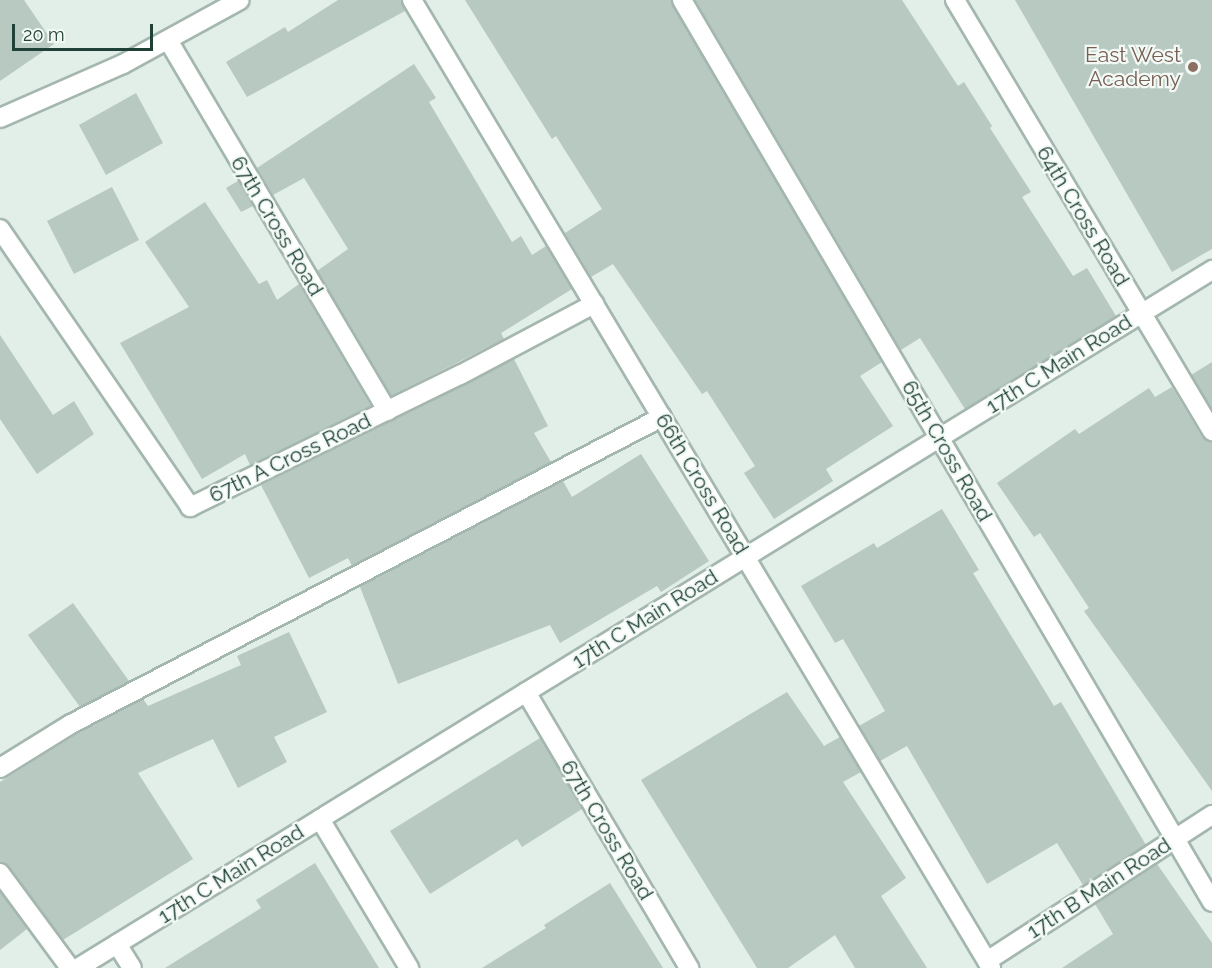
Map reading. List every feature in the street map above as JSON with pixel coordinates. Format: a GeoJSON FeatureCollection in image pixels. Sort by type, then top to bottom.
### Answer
{"type":"FeatureCollection","features":[{"type":"Feature","properties":{"kind":"street"},"geometry":{"type":"LineString","coordinates":[[0,118],[123,64],[240,0]]}},
{"type":"Feature","properties":{"kind":"street","name":"66th Cross Road"},"geometry":{"type":"LineString","coordinates":[[412,0],[989,965]]}},
{"type":"Feature","properties":{"kind":"street","name":"65th Cross Road"},"geometry":{"type":"LineString","coordinates":[[682,0],[1212,902]]}},
{"type":"Feature","properties":{"kind":"street","name":"64th Cross Road"},"geometry":{"type":"LineString","coordinates":[[960,2],[1212,431]]}},
{"type":"Feature","properties":{"kind":"street","name":"67th Cross Road"},"geometry":{"type":"LineString","coordinates":[[168,40],[387,411]]}},
{"type":"Feature","properties":{"kind":"street","name":"67th A Cross Road"},"geometry":{"type":"LineString","coordinates":[[0,229],[190,507],[387,411],[594,304]]}},
{"type":"Feature","properties":{"kind":"street","name":"17th C Main Road"},"geometry":{"type":"LineString","coordinates":[[78,968],[1212,270]]}},
{"type":"Feature","properties":{"kind":"street"},"geometry":{"type":"LineString","coordinates":[[0,768],[71,724],[662,417]]}},
{"type":"Feature","properties":{"kind":"street","name":"67th Cross Road"},"geometry":{"type":"LineString","coordinates":[[526,692],[689,968]]}},
{"type":"Feature","properties":{"kind":"street","name":"17th B Main Road"},"geometry":{"type":"LineString","coordinates":[[989,965],[1174,838],[1212,815]]}},
{"type":"Feature","properties":{"kind":"street"},"geometry":{"type":"LineString","coordinates":[[320,819],[409,968]]}},
{"type":"Feature","properties":{"kind":"street"},"geometry":{"type":"LineString","coordinates":[[0,873],[70,968]]}},
{"type":"Feature","properties":{"kind":"street"},"geometry":{"type":"LineString","coordinates":[[117,944],[132,968]]}},
{"type":"Feature","properties":{"kind":"building"},"geometry":{"type":"Polygon","coordinates":[[[0,0],[24,0],[54,44],[0,81],[0,0]]]}},
{"type":"Feature","properties":{"kind":"building"},"geometry":{"type":"Polygon","coordinates":[[[338,0],[401,0],[405,11],[247,97],[226,62],[285,27],[288,32],[338,0]]]}},
{"type":"Feature","properties":{"kind":"building"},"geometry":{"type":"Polygon","coordinates":[[[465,0],[671,0],[882,362],[860,376],[893,426],[826,469],[833,481],[774,519],[744,473],[755,466],[707,391],[702,394],[613,264],[591,277],[565,233],[602,209],[556,136],[552,139],[465,0]]]}},
{"type":"Feature","properties":{"kind":"building"},"geometry":{"type":"Polygon","coordinates":[[[695,0],[902,0],[958,86],[964,82],[992,126],[990,128],[1031,192],[1022,197],[1073,276],[1087,268],[1116,316],[965,409],[920,338],[901,350],[695,0]]]}},
{"type":"Feature","properties":{"kind":"building"},"geometry":{"type":"Polygon","coordinates":[[[1015,0],[1212,0],[1212,249],[1172,272],[1015,0]]]}},
{"type":"Feature","properties":{"kind":"building"},"geometry":{"type":"Polygon","coordinates":[[[414,64],[436,98],[429,102],[512,242],[521,236],[532,255],[546,246],[572,289],[501,333],[504,339],[391,396],[317,271],[348,249],[304,178],[273,195],[257,168],[414,64]]]}},
{"type":"Feature","properties":{"kind":"building"},"geometry":{"type":"Polygon","coordinates":[[[136,93],[163,143],[106,175],[79,125],[136,93]]]}},
{"type":"Feature","properties":{"kind":"building"},"geometry":{"type":"Polygon","coordinates":[[[238,181],[253,206],[241,212],[226,188],[238,181]]]}},
{"type":"Feature","properties":{"kind":"building"},"geometry":{"type":"Polygon","coordinates":[[[112,187],[139,240],[74,274],[47,221],[112,187]]]}},
{"type":"Feature","properties":{"kind":"building"},"geometry":{"type":"Polygon","coordinates":[[[205,202],[259,284],[267,280],[277,300],[299,284],[371,406],[250,465],[245,454],[202,479],[120,343],[189,307],[145,242],[205,202]]]}},
{"type":"Feature","properties":{"kind":"building"},"geometry":{"type":"Polygon","coordinates":[[[0,335],[53,415],[74,401],[94,434],[37,474],[0,419],[0,335]]]}},
{"type":"Feature","properties":{"kind":"building"},"geometry":{"type":"Polygon","coordinates":[[[514,359],[548,426],[534,433],[551,462],[352,566],[348,558],[309,578],[261,485],[514,359]]]}},
{"type":"Feature","properties":{"kind":"building"},"geometry":{"type":"Polygon","coordinates":[[[1212,362],[1212,409],[1191,375],[1212,362]]]}},
{"type":"Feature","properties":{"kind":"building"},"geometry":{"type":"Polygon","coordinates":[[[1172,387],[1202,437],[1212,442],[1212,791],[1084,611],[1089,608],[1040,533],[1034,537],[997,483],[1075,429],[1079,434],[1149,388],[1155,397],[1172,387]]]}},
{"type":"Feature","properties":{"kind":"building"},"geometry":{"type":"Polygon","coordinates":[[[641,454],[709,561],[661,592],[657,586],[560,643],[550,625],[398,684],[360,587],[563,481],[572,497],[641,454]]]}},
{"type":"Feature","properties":{"kind":"building"},"geometry":{"type":"Polygon","coordinates":[[[942,509],[979,570],[973,573],[1054,706],[1061,702],[1146,845],[1083,885],[1057,843],[987,884],[907,746],[880,761],[859,726],[885,711],[843,639],[835,643],[801,586],[874,543],[877,548],[942,509]]]}},
{"type":"Feature","properties":{"kind":"building"},"geometry":{"type":"Polygon","coordinates":[[[73,603],[129,681],[80,707],[28,635],[73,603]]]}},
{"type":"Feature","properties":{"kind":"building"},"geometry":{"type":"Polygon","coordinates":[[[289,632],[327,712],[274,737],[287,762],[238,788],[213,739],[138,773],[193,859],[63,940],[9,866],[0,862],[0,782],[77,734],[143,699],[148,706],[241,665],[237,656],[289,632]]]}},
{"type":"Feature","properties":{"kind":"building"},"geometry":{"type":"Polygon","coordinates":[[[787,692],[824,746],[840,737],[861,772],[843,782],[906,878],[881,896],[927,968],[855,968],[835,935],[788,968],[757,968],[641,780],[787,692]]]}},
{"type":"Feature","properties":{"kind":"building"},"geometry":{"type":"Polygon","coordinates":[[[540,738],[582,809],[522,847],[517,839],[430,894],[390,831],[540,738]]]}},
{"type":"Feature","properties":{"kind":"building"},"geometry":{"type":"Polygon","coordinates":[[[315,863],[379,968],[165,968],[261,908],[256,900],[315,863]]]}},
{"type":"Feature","properties":{"kind":"building"},"geometry":{"type":"Polygon","coordinates":[[[1157,864],[1212,943],[1212,968],[1062,968],[1113,934],[1095,904],[1157,864]]]}},
{"type":"Feature","properties":{"kind":"building"},"geometry":{"type":"Polygon","coordinates":[[[610,883],[663,968],[482,968],[546,928],[544,925],[610,883]]]}},
{"type":"Feature","properties":{"kind":"building"},"geometry":{"type":"Polygon","coordinates":[[[0,892],[27,929],[0,950],[0,892]]]}},
{"type":"Feature","properties":{"kind":"place","name":"East West Academy"},"geometry":{"type":"Point","coordinates":[1193,67]}}]}
